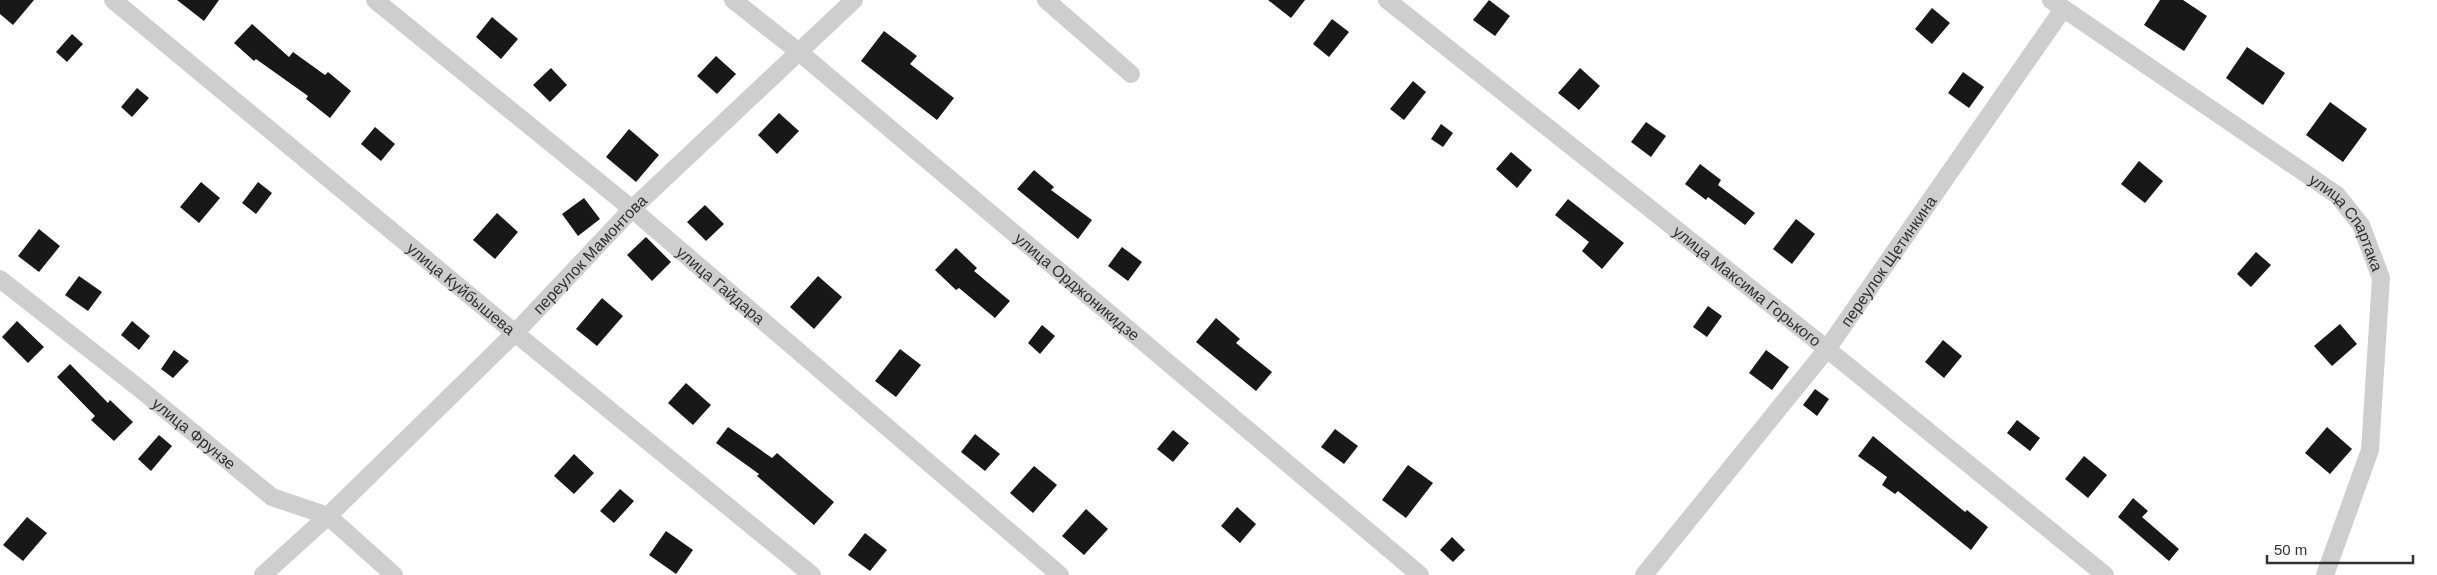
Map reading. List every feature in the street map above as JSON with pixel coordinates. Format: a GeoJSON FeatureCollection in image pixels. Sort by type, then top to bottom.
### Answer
{"type":"FeatureCollection","features":[{"type":"Feature","properties":{"kind":"street","name":"улица Куйбышева"},"geometry":{"type":"LineString","coordinates":[[113,0],[515,333],[812,575]]}},
{"type":"Feature","properties":{"kind":"street","name":"улица Гайдара"},"geometry":{"type":"LineString","coordinates":[[375,0],[632,210],[1060,575]]}},
{"type":"Feature","properties":{"kind":"street","name":"улица Орджоникидзе"},"geometry":{"type":"LineString","coordinates":[[733,0],[799,52],[1420,575]]}},
{"type":"Feature","properties":{"kind":"street","name":"переулок Мамонтова"},"geometry":{"type":"LineString","coordinates":[[263,575],[328,516],[515,333],[632,210],[854,0]]}},
{"type":"Feature","properties":{"kind":"street"},"geometry":{"type":"LineString","coordinates":[[1046,0],[1131,74]]}},
{"type":"Feature","properties":{"kind":"street","name":"улица Максима Горького"},"geometry":{"type":"LineString","coordinates":[[1387,0],[1827,349],[2105,575]]}},
{"type":"Feature","properties":{"kind":"street","name":"переулок Щетинкина"},"geometry":{"type":"LineString","coordinates":[[1644,575],[1827,349],[2057,4]]}},
{"type":"Feature","properties":{"kind":"street","name":"улица Спартака"},"geometry":{"type":"LineString","coordinates":[[2057,4],[2337,195],[2361,225],[2381,278],[2370,450],[2325,575]]}},
{"type":"Feature","properties":{"kind":"street","name":"улица Фрунзе"},"geometry":{"type":"LineString","coordinates":[[0,279],[140,388],[272,497],[328,516],[394,575]]}},
{"type":"Feature","properties":{"kind":"building"},"geometry":{"type":"Polygon","coordinates":[[[0,0],[34,0],[13,25],[0,14],[0,0]]]}},
{"type":"Feature","properties":{"kind":"building"},"geometry":{"type":"Polygon","coordinates":[[[177,0],[219,0],[204,21],[177,0]]]}},
{"type":"Feature","properties":{"kind":"building"},"geometry":{"type":"Polygon","coordinates":[[[1268,0],[1305,0],[1291,18],[1268,0]]]}},
{"type":"Feature","properties":{"kind":"building"},"geometry":{"type":"Polygon","coordinates":[[[1489,0],[1510,16],[1495,36],[1473,20],[1489,0]]]}},
{"type":"Feature","properties":{"kind":"building"},"geometry":{"type":"Polygon","coordinates":[[[2160,0],[2183,0],[2207,16],[2184,51],[2144,25],[2160,0]]]}},
{"type":"Feature","properties":{"kind":"building"},"geometry":{"type":"Polygon","coordinates":[[[1932,8],[1950,23],[1932,44],[1915,29],[1932,8]]]}},
{"type":"Feature","properties":{"kind":"building"},"geometry":{"type":"Polygon","coordinates":[[[492,17],[518,39],[501,59],[476,37],[492,17]]]}},
{"type":"Feature","properties":{"kind":"building"},"geometry":{"type":"Polygon","coordinates":[[[1332,19],[1349,32],[1329,57],[1313,44],[1332,19]]]}},
{"type":"Feature","properties":{"kind":"building"},"geometry":{"type":"Polygon","coordinates":[[[252,24],[289,57],[293,52],[325,75],[328,72],[351,91],[330,118],[306,99],[308,96],[256,59],[254,61],[234,43],[252,24]]]}},
{"type":"Feature","properties":{"kind":"building"},"geometry":{"type":"Polygon","coordinates":[[[884,31],[917,56],[910,64],[954,98],[937,120],[861,61],[884,31]]]}},
{"type":"Feature","properties":{"kind":"building"},"geometry":{"type":"Polygon","coordinates":[[[72,34],[83,44],[67,62],[56,52],[72,34]]]}},
{"type":"Feature","properties":{"kind":"building"},"geometry":{"type":"Polygon","coordinates":[[[2247,47],[2285,73],[2263,105],[2226,78],[2247,47]]]}},
{"type":"Feature","properties":{"kind":"building"},"geometry":{"type":"Polygon","coordinates":[[[716,56],[736,74],[717,94],[697,76],[716,56]]]}},
{"type":"Feature","properties":{"kind":"building"},"geometry":{"type":"Polygon","coordinates":[[[551,68],[567,85],[550,102],[533,85],[551,68]]]}},
{"type":"Feature","properties":{"kind":"building"},"geometry":{"type":"Polygon","coordinates":[[[1580,68],[1600,86],[1579,110],[1558,93],[1580,68]]]}},
{"type":"Feature","properties":{"kind":"building"},"geometry":{"type":"Polygon","coordinates":[[[1963,72],[1984,87],[1969,108],[1948,93],[1963,72]]]}},
{"type":"Feature","properties":{"kind":"building"},"geometry":{"type":"Polygon","coordinates":[[[1413,81],[1426,92],[1404,120],[1390,109],[1413,81]]]}},
{"type":"Feature","properties":{"kind":"building"},"geometry":{"type":"Polygon","coordinates":[[[137,88],[149,98],[132,117],[121,107],[137,88]]]}},
{"type":"Feature","properties":{"kind":"building"},"geometry":{"type":"Polygon","coordinates":[[[2330,102],[2367,129],[2343,162],[2306,135],[2330,102]]]}},
{"type":"Feature","properties":{"kind":"building"},"geometry":{"type":"Polygon","coordinates":[[[779,113],[799,131],[777,154],[758,135],[779,113]]]}},
{"type":"Feature","properties":{"kind":"building"},"geometry":{"type":"Polygon","coordinates":[[[1646,122],[1666,136],[1651,157],[1631,142],[1646,122]]]}},
{"type":"Feature","properties":{"kind":"building"},"geometry":{"type":"Polygon","coordinates":[[[1441,124],[1453,133],[1443,147],[1431,139],[1441,124]]]}},
{"type":"Feature","properties":{"kind":"building"},"geometry":{"type":"Polygon","coordinates":[[[375,127],[395,144],[381,161],[361,144],[375,127]]]}},
{"type":"Feature","properties":{"kind":"building"},"geometry":{"type":"Polygon","coordinates":[[[629,129],[659,155],[636,182],[606,157],[629,129]]]}},
{"type":"Feature","properties":{"kind":"building"},"geometry":{"type":"Polygon","coordinates":[[[1511,152],[1532,170],[1517,188],[1496,169],[1511,152]]]}},
{"type":"Feature","properties":{"kind":"building"},"geometry":{"type":"Polygon","coordinates":[[[2139,161],[2163,181],[2145,203],[2121,184],[2139,161]]]}},
{"type":"Feature","properties":{"kind":"building"},"geometry":{"type":"Polygon","coordinates":[[[1700,164],[1721,180],[1718,185],[1755,213],[1745,225],[1708,197],[1706,200],[1685,184],[1700,164]]]}},
{"type":"Feature","properties":{"kind":"building"},"geometry":{"type":"Polygon","coordinates":[[[1034,170],[1054,187],[1051,190],[1092,220],[1078,239],[1017,189],[1034,170]]]}},
{"type":"Feature","properties":{"kind":"building"},"geometry":{"type":"Polygon","coordinates":[[[201,182],[220,198],[199,223],[180,207],[201,182]]]}},
{"type":"Feature","properties":{"kind":"building"},"geometry":{"type":"Polygon","coordinates":[[[258,182],[272,193],[256,214],[242,203],[258,182]]]}},
{"type":"Feature","properties":{"kind":"building"},"geometry":{"type":"Polygon","coordinates":[[[584,198],[600,219],[578,236],[562,214],[584,198]]]}},
{"type":"Feature","properties":{"kind":"building"},"geometry":{"type":"Polygon","coordinates":[[[1568,199],[1624,243],[1602,269],[1582,251],[1589,242],[1555,215],[1568,199]]]}},
{"type":"Feature","properties":{"kind":"building"},"geometry":{"type":"Polygon","coordinates":[[[705,205],[724,224],[706,241],[687,222],[705,205]]]}},
{"type":"Feature","properties":{"kind":"building"},"geometry":{"type":"Polygon","coordinates":[[[497,213],[518,232],[495,259],[473,240],[497,213]]]}},
{"type":"Feature","properties":{"kind":"building"},"geometry":{"type":"Polygon","coordinates":[[[1796,219],[1815,234],[1792,264],[1773,249],[1796,219]]]}},
{"type":"Feature","properties":{"kind":"building"},"geometry":{"type":"Polygon","coordinates":[[[39,229],[60,246],[39,272],[18,256],[39,229]]]}},
{"type":"Feature","properties":{"kind":"building"},"geometry":{"type":"Polygon","coordinates":[[[646,237],[671,262],[652,281],[627,255],[646,237]]]}},
{"type":"Feature","properties":{"kind":"building"},"geometry":{"type":"Polygon","coordinates":[[[1122,247],[1142,262],[1128,281],[1108,266],[1122,247]]]}},
{"type":"Feature","properties":{"kind":"building"},"geometry":{"type":"Polygon","coordinates":[[[956,248],[977,268],[974,271],[1010,301],[995,318],[959,288],[956,290],[935,270],[956,248]]]}},
{"type":"Feature","properties":{"kind":"building"},"geometry":{"type":"Polygon","coordinates":[[[2256,252],[2271,265],[2251,287],[2237,274],[2256,252]]]}},
{"type":"Feature","properties":{"kind":"building"},"geometry":{"type":"Polygon","coordinates":[[[79,276],[102,292],[88,311],[65,295],[79,276]]]}},
{"type":"Feature","properties":{"kind":"building"},"geometry":{"type":"Polygon","coordinates":[[[818,276],[842,297],[814,329],[790,307],[818,276]]]}},
{"type":"Feature","properties":{"kind":"building"},"geometry":{"type":"Polygon","coordinates":[[[602,298],[623,316],[597,346],[576,329],[602,298]]]}},
{"type":"Feature","properties":{"kind":"building"},"geometry":{"type":"Polygon","coordinates":[[[1708,306],[1722,316],[1707,337],[1693,327],[1708,306]]]}},
{"type":"Feature","properties":{"kind":"building"},"geometry":{"type":"Polygon","coordinates":[[[1216,318],[1240,339],[1236,343],[1272,372],[1256,391],[1196,342],[1216,318]]]}},
{"type":"Feature","properties":{"kind":"building"},"geometry":{"type":"Polygon","coordinates":[[[17,321],[44,347],[28,363],[2,337],[17,321]]]}},
{"type":"Feature","properties":{"kind":"building"},"geometry":{"type":"Polygon","coordinates":[[[132,321],[150,336],[139,350],[121,335],[132,321]]]}},
{"type":"Feature","properties":{"kind":"building"},"geometry":{"type":"Polygon","coordinates":[[[2340,324],[2357,344],[2332,366],[2314,346],[2340,324]]]}},
{"type":"Feature","properties":{"kind":"building"},"geometry":{"type":"Polygon","coordinates":[[[1042,325],[1055,336],[1040,354],[1028,343],[1042,325]]]}},
{"type":"Feature","properties":{"kind":"building"},"geometry":{"type":"Polygon","coordinates":[[[1943,340],[1962,356],[1944,378],[1925,362],[1943,340]]]}},
{"type":"Feature","properties":{"kind":"building"},"geometry":{"type":"Polygon","coordinates":[[[900,349],[921,365],[896,397],[875,381],[900,349]]]}},
{"type":"Feature","properties":{"kind":"building"},"geometry":{"type":"Polygon","coordinates":[[[174,350],[189,361],[173,378],[161,369],[174,350]]]}},
{"type":"Feature","properties":{"kind":"building"},"geometry":{"type":"Polygon","coordinates":[[[1766,350],[1789,367],[1772,390],[1749,373],[1766,350]]]}},
{"type":"Feature","properties":{"kind":"building"},"geometry":{"type":"Polygon","coordinates":[[[70,364],[108,403],[110,400],[133,422],[114,441],[91,420],[95,416],[57,377],[70,364]]]}},
{"type":"Feature","properties":{"kind":"building"},"geometry":{"type":"Polygon","coordinates":[[[686,383],[711,405],[693,425],[668,403],[686,383]]]}},
{"type":"Feature","properties":{"kind":"building"},"geometry":{"type":"Polygon","coordinates":[[[1815,389],[1829,399],[1817,416],[1803,405],[1815,389]]]}},
{"type":"Feature","properties":{"kind":"building"},"geometry":{"type":"Polygon","coordinates":[[[2017,420],[2040,438],[2030,451],[2007,433],[2017,420]]]}},
{"type":"Feature","properties":{"kind":"building"},"geometry":{"type":"Polygon","coordinates":[[[728,427],[772,458],[777,453],[834,502],[814,525],[757,476],[759,474],[716,443],[728,427]]]}},
{"type":"Feature","properties":{"kind":"building"},"geometry":{"type":"Polygon","coordinates":[[[2327,427],[2352,449],[2330,474],[2305,453],[2327,427]]]}},
{"type":"Feature","properties":{"kind":"building"},"geometry":{"type":"Polygon","coordinates":[[[1335,429],[1358,446],[1344,464],[1321,447],[1335,429]]]}},
{"type":"Feature","properties":{"kind":"building"},"geometry":{"type":"Polygon","coordinates":[[[1173,430],[1189,443],[1173,462],[1157,449],[1173,430]]]}},
{"type":"Feature","properties":{"kind":"building"},"geometry":{"type":"Polygon","coordinates":[[[975,434],[1000,454],[985,471],[961,452],[975,434]]]}},
{"type":"Feature","properties":{"kind":"building"},"geometry":{"type":"Polygon","coordinates":[[[159,435],[172,446],[151,471],[138,459],[159,435]]]}},
{"type":"Feature","properties":{"kind":"building"},"geometry":{"type":"Polygon","coordinates":[[[1873,436],[1965,512],[1967,510],[1988,527],[1971,550],[1898,491],[1895,494],[1882,485],[1887,477],[1858,456],[1873,436]]]}},
{"type":"Feature","properties":{"kind":"building"},"geometry":{"type":"Polygon","coordinates":[[[574,454],[594,473],[574,494],[554,476],[574,454]]]}},
{"type":"Feature","properties":{"kind":"building"},"geometry":{"type":"Polygon","coordinates":[[[2084,456],[2107,475],[2088,498],[2065,479],[2084,456]]]}},
{"type":"Feature","properties":{"kind":"building"},"geometry":{"type":"Polygon","coordinates":[[[1408,465],[1433,483],[1406,518],[1382,500],[1408,465]]]}},
{"type":"Feature","properties":{"kind":"building"},"geometry":{"type":"Polygon","coordinates":[[[1034,466],[1057,485],[1033,513],[1010,493],[1034,466]]]}},
{"type":"Feature","properties":{"kind":"building"},"geometry":{"type":"Polygon","coordinates":[[[620,489],[634,501],[614,523],[600,511],[620,489]]]}},
{"type":"Feature","properties":{"kind":"building"},"geometry":{"type":"Polygon","coordinates":[[[2133,498],[2148,511],[2142,517],[2179,549],[2169,561],[2118,517],[2133,498]]]}},
{"type":"Feature","properties":{"kind":"building"},"geometry":{"type":"Polygon","coordinates":[[[1237,507],[1256,524],[1240,543],[1221,526],[1237,507]]]}},
{"type":"Feature","properties":{"kind":"building"},"geometry":{"type":"Polygon","coordinates":[[[1086,509],[1108,529],[1084,555],[1062,536],[1086,509]]]}},
{"type":"Feature","properties":{"kind":"building"},"geometry":{"type":"Polygon","coordinates":[[[27,517],[47,533],[23,561],[3,545],[27,517]]]}},
{"type":"Feature","properties":{"kind":"building"},"geometry":{"type":"Polygon","coordinates":[[[666,531],[693,550],[676,574],[649,555],[666,531]]]}},
{"type":"Feature","properties":{"kind":"building"},"geometry":{"type":"Polygon","coordinates":[[[865,533],[887,550],[870,571],[848,555],[865,533]]]}},
{"type":"Feature","properties":{"kind":"building"},"geometry":{"type":"Polygon","coordinates":[[[1452,537],[1465,550],[1453,562],[1440,550],[1452,537]]]}}]}
